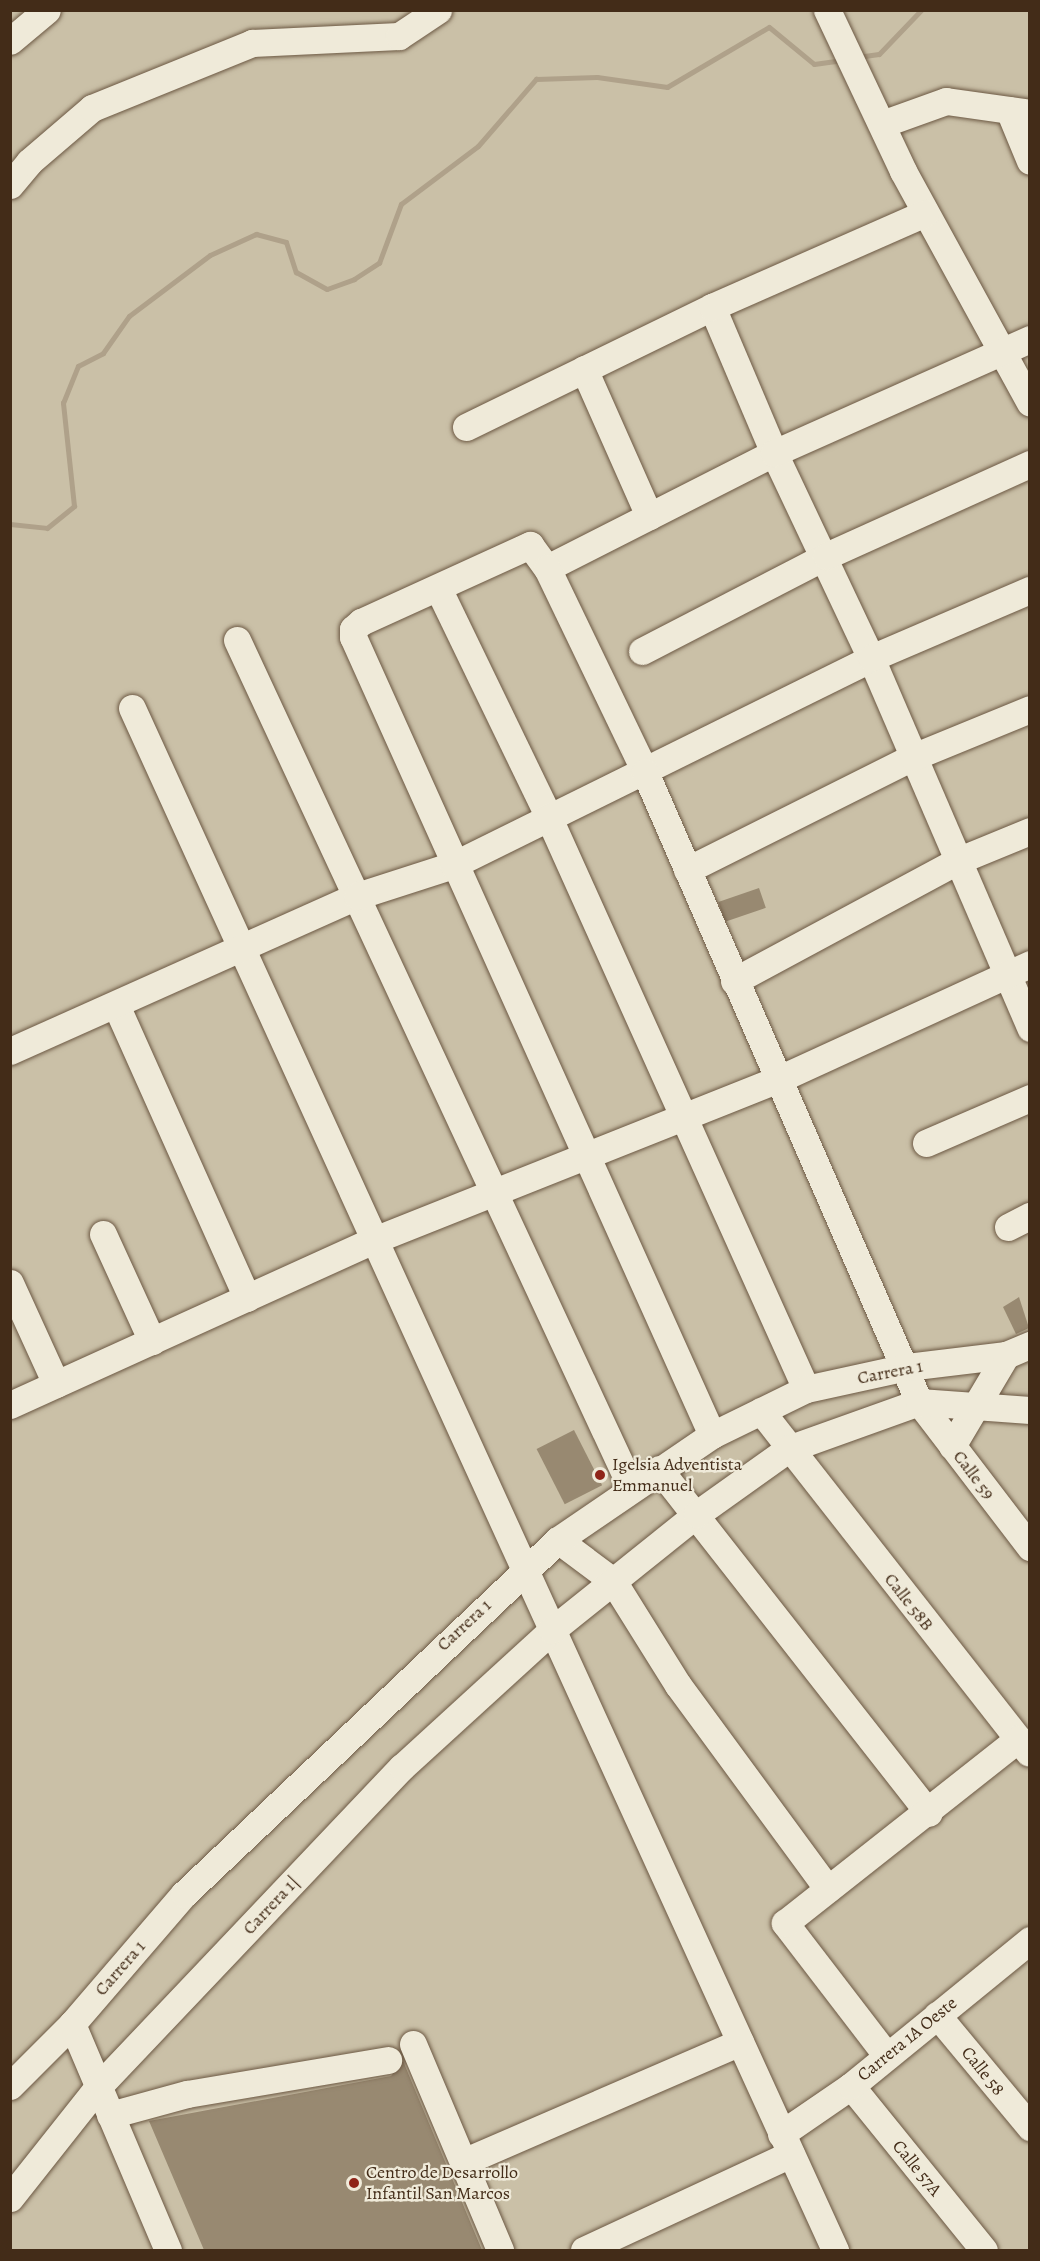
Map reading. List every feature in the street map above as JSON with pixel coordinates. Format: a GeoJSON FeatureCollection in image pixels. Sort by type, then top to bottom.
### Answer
{"type":"FeatureCollection","features":[{"type":"Feature","properties":{"kind":"street"},"geometry":{"type":"LineString","coordinates":[[10,41],[47,10]]}},
{"type":"Feature","properties":{"kind":"street"},"geometry":{"type":"LineString","coordinates":[[10,185],[29,162],[92,108],[252,43],[399,36],[438,10]]}},
{"type":"Feature","properties":{"kind":"street"},"geometry":{"type":"LineString","coordinates":[[832,18],[925,213],[1029,403]]}},
{"type":"Feature","properties":{"kind":"street"},"geometry":{"type":"LineString","coordinates":[[882,124],[946,101],[1019,112],[1029,161]]}},
{"type":"Feature","properties":{"kind":"street"},"geometry":{"type":"LineString","coordinates":[[466,427],[712,307],[925,213]]}},
{"type":"Feature","properties":{"kind":"street"},"geometry":{"type":"LineString","coordinates":[[712,307],[774,453],[826,556],[872,658],[1029,1028]]}},
{"type":"Feature","properties":{"kind":"street"},"geometry":{"type":"LineString","coordinates":[[547,568],[774,453],[1029,339]]}},
{"type":"Feature","properties":{"kind":"street"},"geometry":{"type":"LineString","coordinates":[[584,369],[649,516]]}},
{"type":"Feature","properties":{"kind":"street"},"geometry":{"type":"LineString","coordinates":[[642,651],[826,556],[1029,464]]}},
{"type":"Feature","properties":{"kind":"street","name":"Calle 59"},"geometry":{"type":"LineString","coordinates":[[438,588],[530,545],[547,568],[645,772],[734,981],[907,1367],[919,1402],[1029,1547]]}},
{"type":"Feature","properties":{"kind":"street"},"geometry":{"type":"LineString","coordinates":[[712,1435],[583,1157],[353,638],[353,629],[361,622],[438,588],[549,818],[682,1118],[806,1389]]}},
{"type":"Feature","properties":{"kind":"street"},"geometry":{"type":"LineString","coordinates":[[14,1042],[116,1005],[357,896],[453,865],[872,658],[1029,590]]}},
{"type":"Feature","properties":{"kind":"street"},"geometry":{"type":"LineString","coordinates":[[237,640],[631,1487]]}},
{"type":"Feature","properties":{"kind":"street"},"geometry":{"type":"LineString","coordinates":[[132,708],[835,2250]]}},
{"type":"Feature","properties":{"kind":"street"},"geometry":{"type":"LineString","coordinates":[[687,870],[913,757],[1029,709]]}},
{"type":"Feature","properties":{"kind":"street"},"geometry":{"type":"LineString","coordinates":[[734,981],[957,861],[1029,831]]}},
{"type":"Feature","properties":{"kind":"street"},"geometry":{"type":"LineString","coordinates":[[10,1405],[374,1240],[779,1079],[1029,964]]}},
{"type":"Feature","properties":{"kind":"street"},"geometry":{"type":"LineString","coordinates":[[116,1005],[247,1298]]}},
{"type":"Feature","properties":{"kind":"street"},"geometry":{"type":"LineString","coordinates":[[926,1143],[1029,1098]]}},
{"type":"Feature","properties":{"kind":"street"},"geometry":{"type":"LineString","coordinates":[[103,1234],[152,1341]]}},
{"type":"Feature","properties":{"kind":"street"},"geometry":{"type":"LineString","coordinates":[[10,1283],[56,1384]]}},
{"type":"Feature","properties":{"kind":"street"},"geometry":{"type":"LineString","coordinates":[[952,1446],[974,1407],[1018,1350]]}},
{"type":"Feature","properties":{"kind":"street","name":"Carrera 1"},"geometry":{"type":"LineString","coordinates":[[10,2086],[72,2024],[184,1894],[558,1539],[631,1487],[712,1435],[806,1389],[907,1367],[1018,1350]]}},
{"type":"Feature","properties":{"kind":"street"},"geometry":{"type":"LineString","coordinates":[[919,1402],[1029,1410]]}},
{"type":"Feature","properties":{"kind":"street","name":"Carrera 1|"},"geometry":{"type":"LineString","coordinates":[[10,2199],[98,2087],[402,1767],[552,1630],[697,1514],[788,1449],[919,1402]]}},
{"type":"Feature","properties":{"kind":"street","name":"Calle 58B"},"geometry":{"type":"LineString","coordinates":[[761,1411],[788,1449],[1024,1746]]}},
{"type":"Feature","properties":{"kind":"street"},"geometry":{"type":"LineString","coordinates":[[659,1469],[697,1514],[929,1813]]}},
{"type":"Feature","properties":{"kind":"street"},"geometry":{"type":"LineString","coordinates":[[558,1539],[613,1581],[678,1685],[828,1889]]}},
{"type":"Feature","properties":{"kind":"street"},"geometry":{"type":"LineString","coordinates":[[887,2056],[785,1923],[929,1813],[1024,1746]]}},
{"type":"Feature","properties":{"kind":"street","name":"Carrera 1A Oeste"},"geometry":{"type":"LineString","coordinates":[[584,2250],[786,2144],[851,2086],[1029,1940]]}},
{"type":"Feature","properties":{"kind":"street","name":"Calle 58"},"geometry":{"type":"LineString","coordinates":[[937,2015],[1029,2127]]}},
{"type":"Feature","properties":{"kind":"street"},"geometry":{"type":"LineString","coordinates":[[72,2024],[168,2250]]}},
{"type":"Feature","properties":{"kind":"street"},"geometry":{"type":"LineString","coordinates":[[463,2162],[740,2042]]}},
{"type":"Feature","properties":{"kind":"street"},"geometry":{"type":"LineString","coordinates":[[413,2044],[500,2250]]}},
{"type":"Feature","properties":{"kind":"street"},"geometry":{"type":"LineString","coordinates":[[110,2115],[187,2094],[388,2060]]}},
{"type":"Feature","properties":{"kind":"street","name":"Calle 57A"},"geometry":{"type":"LineString","coordinates":[[851,2086],[984,2250]]}},
{"type":"Feature","properties":{"kind":"shaded area"},"geometry":{"type":"Polygon","coordinates":[[[11,11],[1029,11],[1029,2250],[11,2250],[11,11]]]}},
{"type":"Feature","properties":{"kind":"building"},"geometry":{"type":"Polygon","coordinates":[[[759,888],[766,908],[725,922],[718,902],[759,888]]]}},
{"type":"Feature","properties":{"kind":"building"},"geometry":{"type":"Polygon","coordinates":[[[1019,1297],[1029,1328],[1016,1334],[1003,1307],[1019,1297]]]}},
{"type":"Feature","properties":{"kind":"building"},"geometry":{"type":"Polygon","coordinates":[[[574,1430],[602,1485],[565,1504],[537,1449],[574,1430]]]}},
{"type":"Feature","properties":{"kind":"building"},"geometry":{"type":"Polygon","coordinates":[[[403,2061],[482,2250],[204,2250],[149,2121],[391,2076],[403,2061]]]}},
{"type":"Feature","properties":{"kind":"waterway"},"geometry":{"type":"LineString","coordinates":[[857,57],[879,54],[921,10]]}},
{"type":"Feature","properties":{"kind":"waterway"},"geometry":{"type":"LineString","coordinates":[[10,524],[47,528],[74,506],[63,403],[78,366],[103,353],[129,316],[210,255],[256,234],[286,242],[296,272],[327,289],[354,279],[379,263],[401,204],[478,146],[536,79],[597,77],[667,87],[769,27],[814,64],[841,60]]}},
{"type":"Feature","properties":{"kind":"place","name":"Igelsia Adventista Emmanuel"},"geometry":{"type":"Point","coordinates":[600,1475]}},
{"type":"Feature","properties":{"kind":"place","name":"Centro de Desarrollo Infantil San Marcos"},"geometry":{"type":"Point","coordinates":[354,2183]}}]}
